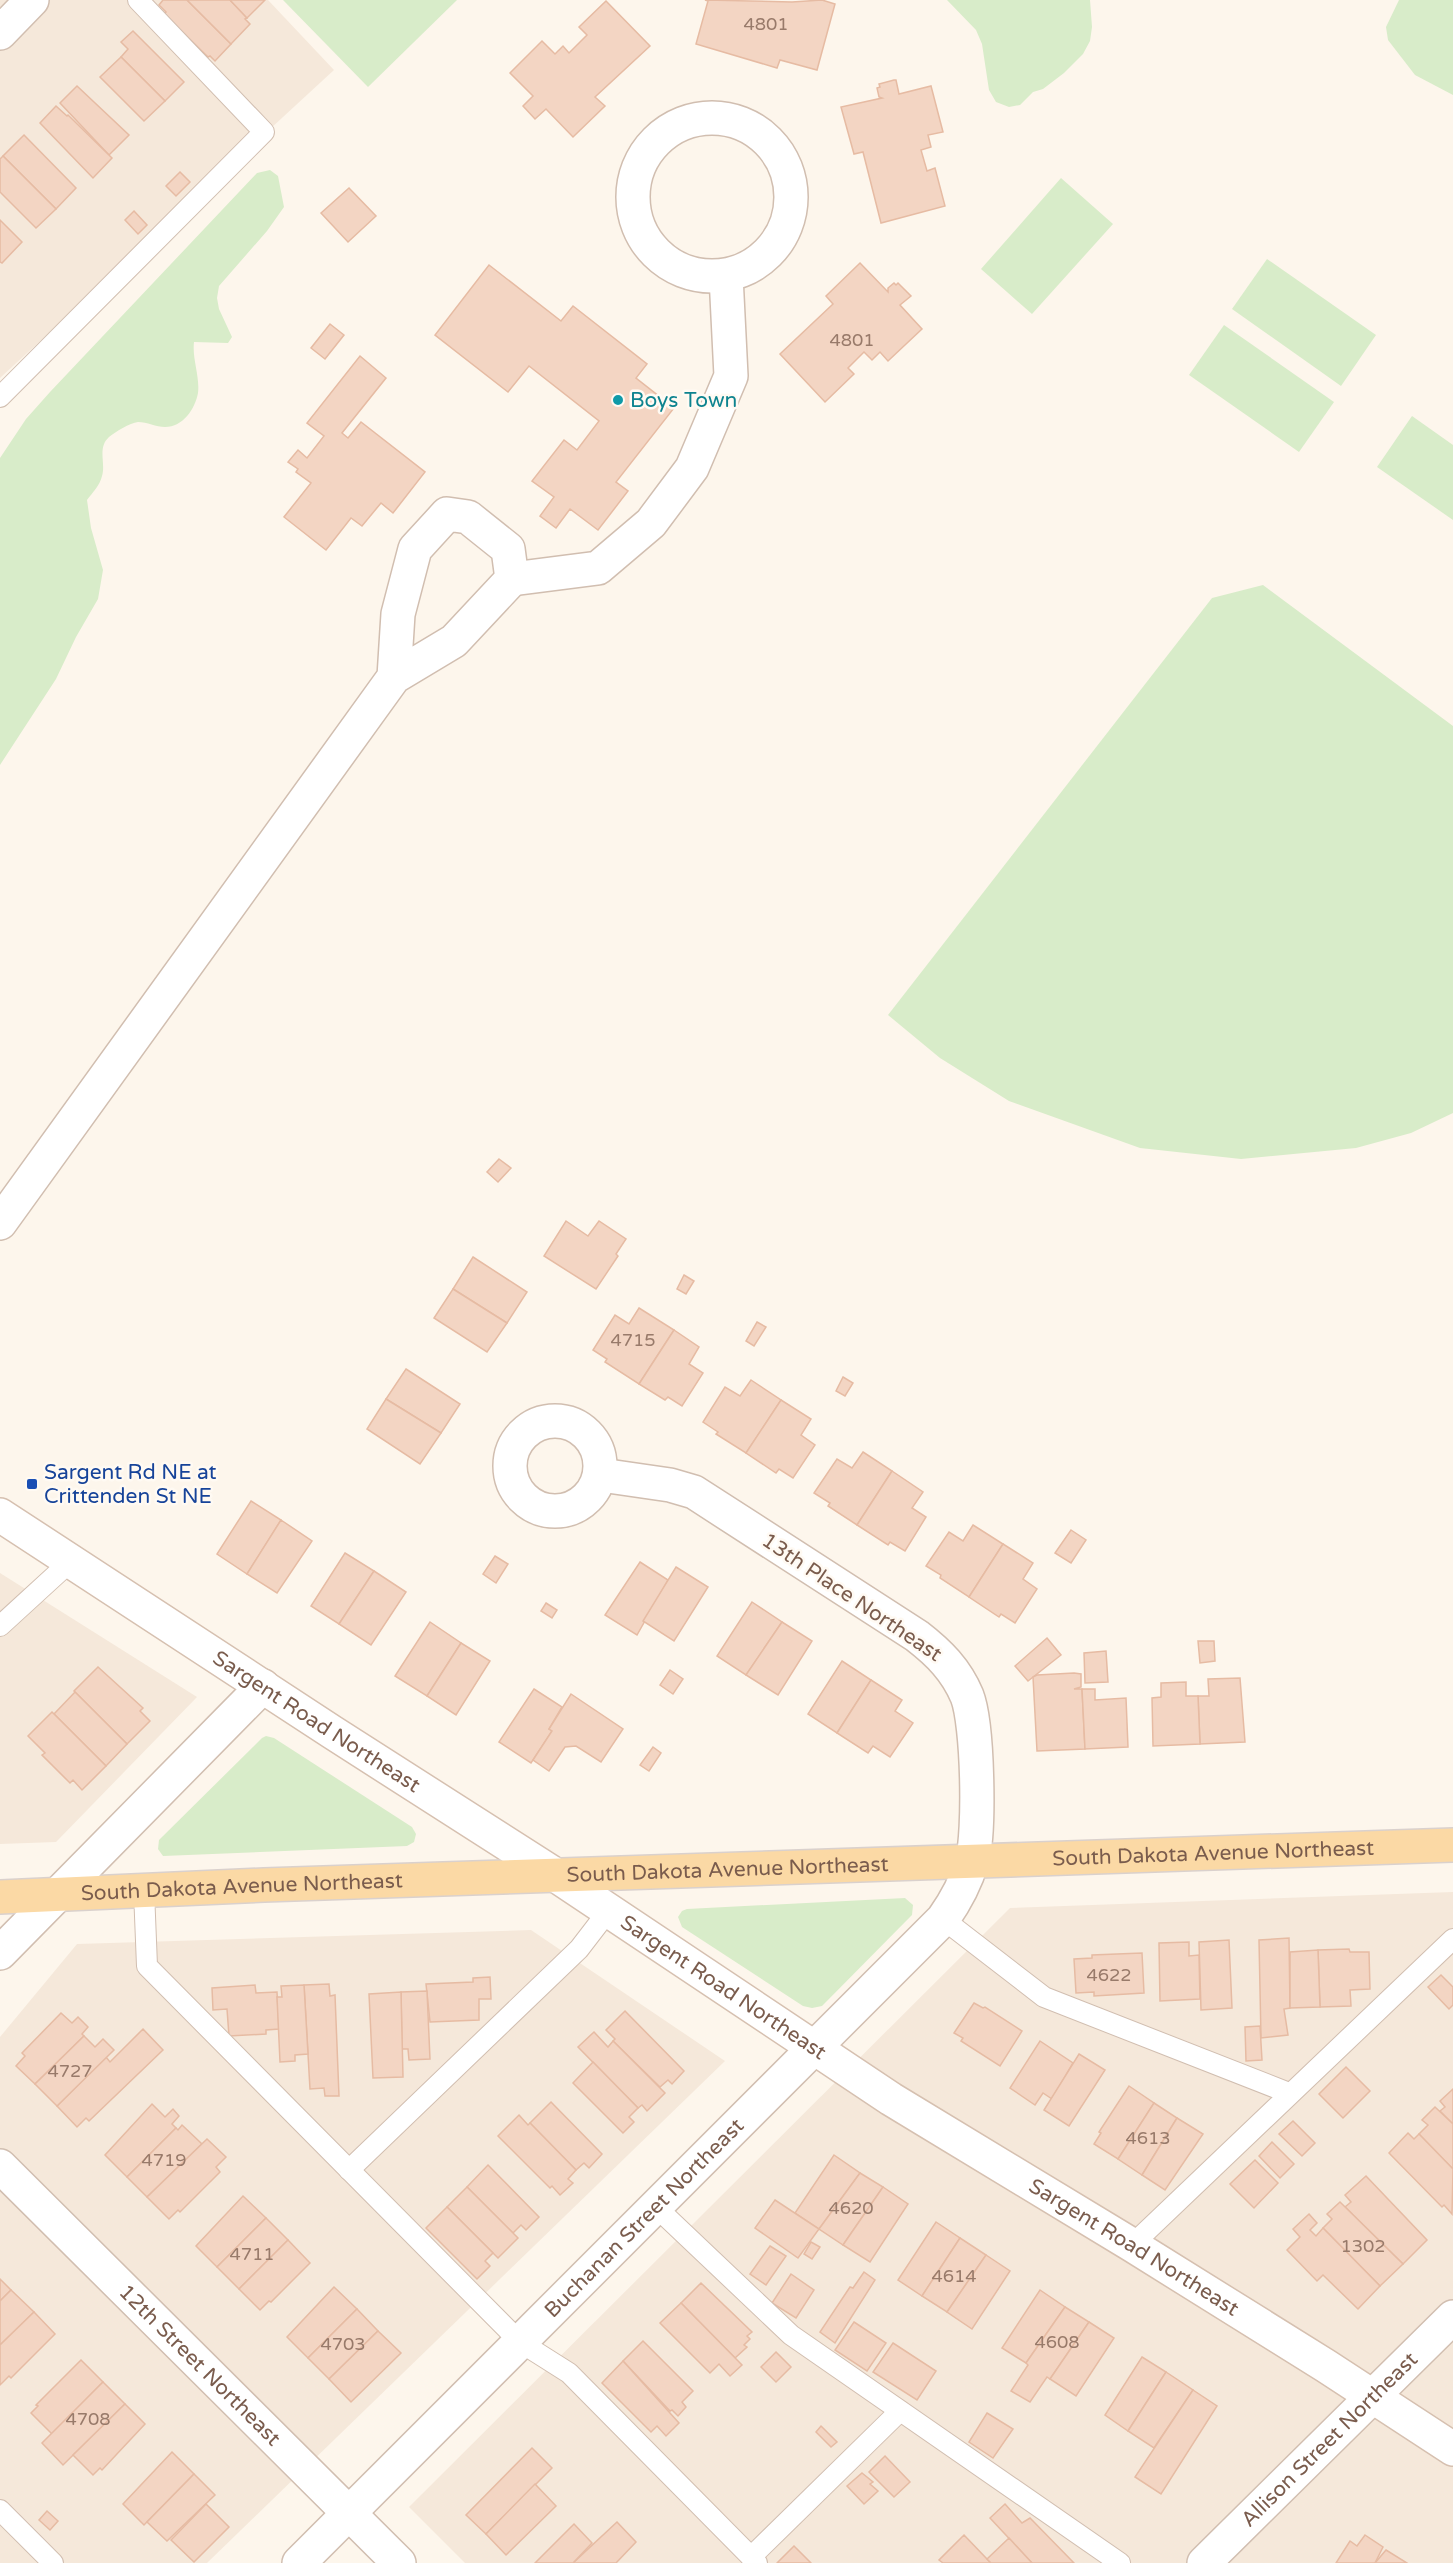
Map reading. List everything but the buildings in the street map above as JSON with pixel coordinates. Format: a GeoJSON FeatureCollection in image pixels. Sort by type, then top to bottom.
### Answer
{"type":"FeatureCollection","features":[{"type":"Feature","properties":{"kind":"main road","name":"South Dakota Avenue Northeast"},"geometry":{"type":"LineString","coordinates":[[0,1897],[1453,1845]]}},
{"type":"Feature","properties":{"kind":"street"},"geometry":{"type":"LineString","coordinates":[[0,33],[32,0]]}},
{"type":"Feature","properties":{"kind":"street"},"geometry":{"type":"LineString","coordinates":[[704,118],[725,118],[750,127],[759,133],[768,140],[783,160],[790,179],[791,204],[780,238],[759,261],[726,276],[703,276],[679,270],[653,251],[637,225],[633,197],[639,165],[654,142],[683,123],[704,118]]}},
{"type":"Feature","properties":{"kind":"street"},"geometry":{"type":"LineString","coordinates":[[0,1223],[394,676],[454,641],[512,579],[598,568],[651,523],[692,468],[731,376],[726,276]]}},
{"type":"Feature","properties":{"kind":"street"},"geometry":{"type":"LineString","coordinates":[[394,676],[398,614],[416,549],[447,514],[468,517],[508,549],[512,579]]}},
{"type":"Feature","properties":{"kind":"street","name":"13th Place Northeast"},"geometry":{"type":"LineString","coordinates":[[601,1475],[670,1485],[694,1492],[917,1636],[948,1663],[968,1698],[972,1718],[976,1819],[972,1861]]}},
{"type":"Feature","properties":{"kind":"street","name":"Sargent Road Northeast"},"geometry":{"type":"LineString","coordinates":[[0,1515],[609,1910],[891,2099],[1132,2245],[1453,2449]]}},
{"type":"Feature","properties":{"kind":"street"},"geometry":{"type":"LineString","coordinates":[[0,1953],[263,1686]]}},
{"type":"Feature","properties":{"kind":"street","name":"Buchanan Street Northeast"},"geometry":{"type":"LineString","coordinates":[[299,2563],[943,1919],[960,1891],[972,1861]]}},
{"type":"Feature","properties":{"kind":"street","name":"12th Street Northeast"},"geometry":{"type":"LineString","coordinates":[[0,2166],[399,2563]]}},
{"type":"Feature","properties":{"kind":"street","name":"Allison Street Northeast"},"geometry":{"type":"LineString","coordinates":[[1204,2563],[1453,2317]]}},
{"type":"Feature","properties":{"kind":"lane"},"geometry":{"type":"LineString","coordinates":[[0,397],[264,132],[138,0]]}},
{"type":"Feature","properties":{"kind":"lane"},"geometry":{"type":"LineString","coordinates":[[0,1626],[71,1561]]}},
{"type":"Feature","properties":{"kind":"lane"},"geometry":{"type":"LineString","coordinates":[[144,1891],[147,1966],[520,2342],[569,2373],[754,2560],[900,2411]]}},
{"type":"Feature","properties":{"kind":"lane"},"geometry":{"type":"LineString","coordinates":[[349,2170],[579,1949],[609,1910]]}},
{"type":"Feature","properties":{"kind":"lane"},"geometry":{"type":"LineString","coordinates":[[943,1919],[1044,1997],[1289,2093]]}},
{"type":"Feature","properties":{"kind":"lane"},"geometry":{"type":"LineString","coordinates":[[1132,2245],[1453,1939]]}},
{"type":"Feature","properties":{"kind":"lane"},"geometry":{"type":"LineString","coordinates":[[656,2206],[791,2335],[1120,2563]]}},
{"type":"Feature","properties":{"kind":"lane"},"geometry":{"type":"LineString","coordinates":[[0,2510],[53,2563]]}},
{"type":"Feature","properties":{"kind":"shaded area"},"geometry":{"type":"Polygon","coordinates":[[[0,0],[268,0],[334,70],[0,378],[0,0]]]}},
{"type":"Feature","properties":{"kind":"shaded area"},"geometry":{"type":"Polygon","coordinates":[[[0,1573],[197,1697],[56,1842],[0,1844],[0,1573]]]}},
{"type":"Feature","properties":{"kind":"shaded area"},"geometry":{"type":"Polygon","coordinates":[[[1453,1892],[1453,2563],[465,2563],[409,2507],[1010,1908],[1453,1892]]]}},
{"type":"Feature","properties":{"kind":"shaded area"},"geometry":{"type":"Polygon","coordinates":[[[531,1930],[725,2061],[207,2563],[0,2563],[0,2037],[77,1944],[531,1930]]]}},
{"type":"Feature","properties":{"kind":"green space"},"geometry":{"type":"Polygon","coordinates":[[[283,0],[457,0],[368,87],[283,0]]]}},
{"type":"Feature","properties":{"kind":"green space"},"geometry":{"type":"Polygon","coordinates":[[[947,0],[1090,0],[1092,27],[1090,41],[1083,54],[1064,73],[1043,89],[1033,92],[1020,105],[1009,107],[996,102],[989,90],[982,44],[976,30],[947,0]]]}},
{"type":"Feature","properties":{"kind":"green space"},"geometry":{"type":"Polygon","coordinates":[[[1399,0],[1453,0],[1453,95],[1415,75],[1388,40],[1386,27],[1399,0]]]}},
{"type":"Feature","properties":{"kind":"green space"},"geometry":{"type":"Polygon","coordinates":[[[270,170],[278,176],[284,207],[267,231],[219,286],[217,298],[219,309],[232,337],[228,343],[194,342],[198,393],[191,411],[177,424],[162,427],[138,422],[127,426],[105,441],[101,479],[87,500],[91,528],[103,570],[98,599],[76,637],[56,679],[0,765],[0,458],[26,419],[50,392],[257,173],[270,170]]]}},
{"type":"Feature","properties":{"kind":"green space"},"geometry":{"type":"Polygon","coordinates":[[[1061,178],[1113,224],[1032,314],[981,269],[1061,178]]]}},
{"type":"Feature","properties":{"kind":"green space"},"geometry":{"type":"Polygon","coordinates":[[[1267,259],[1376,335],[1341,386],[1232,309],[1267,259]]]}},
{"type":"Feature","properties":{"kind":"green space"},"geometry":{"type":"Polygon","coordinates":[[[1224,325],[1334,402],[1299,452],[1189,375],[1224,325]]]}},
{"type":"Feature","properties":{"kind":"green space"},"geometry":{"type":"Polygon","coordinates":[[[1412,416],[1453,445],[1453,520],[1377,467],[1412,416]]]}},
{"type":"Feature","properties":{"kind":"green space"},"geometry":{"type":"Polygon","coordinates":[[[1263,585],[1453,726],[1453,1113],[1411,1133],[1356,1148],[1241,1159],[1140,1148],[1009,1101],[940,1058],[888,1015],[1212,598],[1263,585]]]}},
{"type":"Feature","properties":{"kind":"green space"},"geometry":{"type":"Polygon","coordinates":[[[266,1736],[274,1738],[412,1827],[416,1834],[414,1842],[407,1846],[163,1856],[158,1849],[159,1840],[266,1736]]]}},
{"type":"Feature","properties":{"kind":"green space"},"geometry":{"type":"Polygon","coordinates":[[[905,1898],[913,1905],[912,1915],[822,2006],[812,2008],[803,2006],[682,1927],[678,1917],[682,1911],[687,1909],[905,1898]]]}},
{"type":"Feature","properties":{"kind":"place","name":"Boys Town"},"geometry":{"type":"Point","coordinates":[618,400]}},
{"type":"Feature","properties":{"kind":"place","name":"Sargent Rd NE at Crittenden St NE"},"geometry":{"type":"Point","coordinates":[32,1484]}}]}
